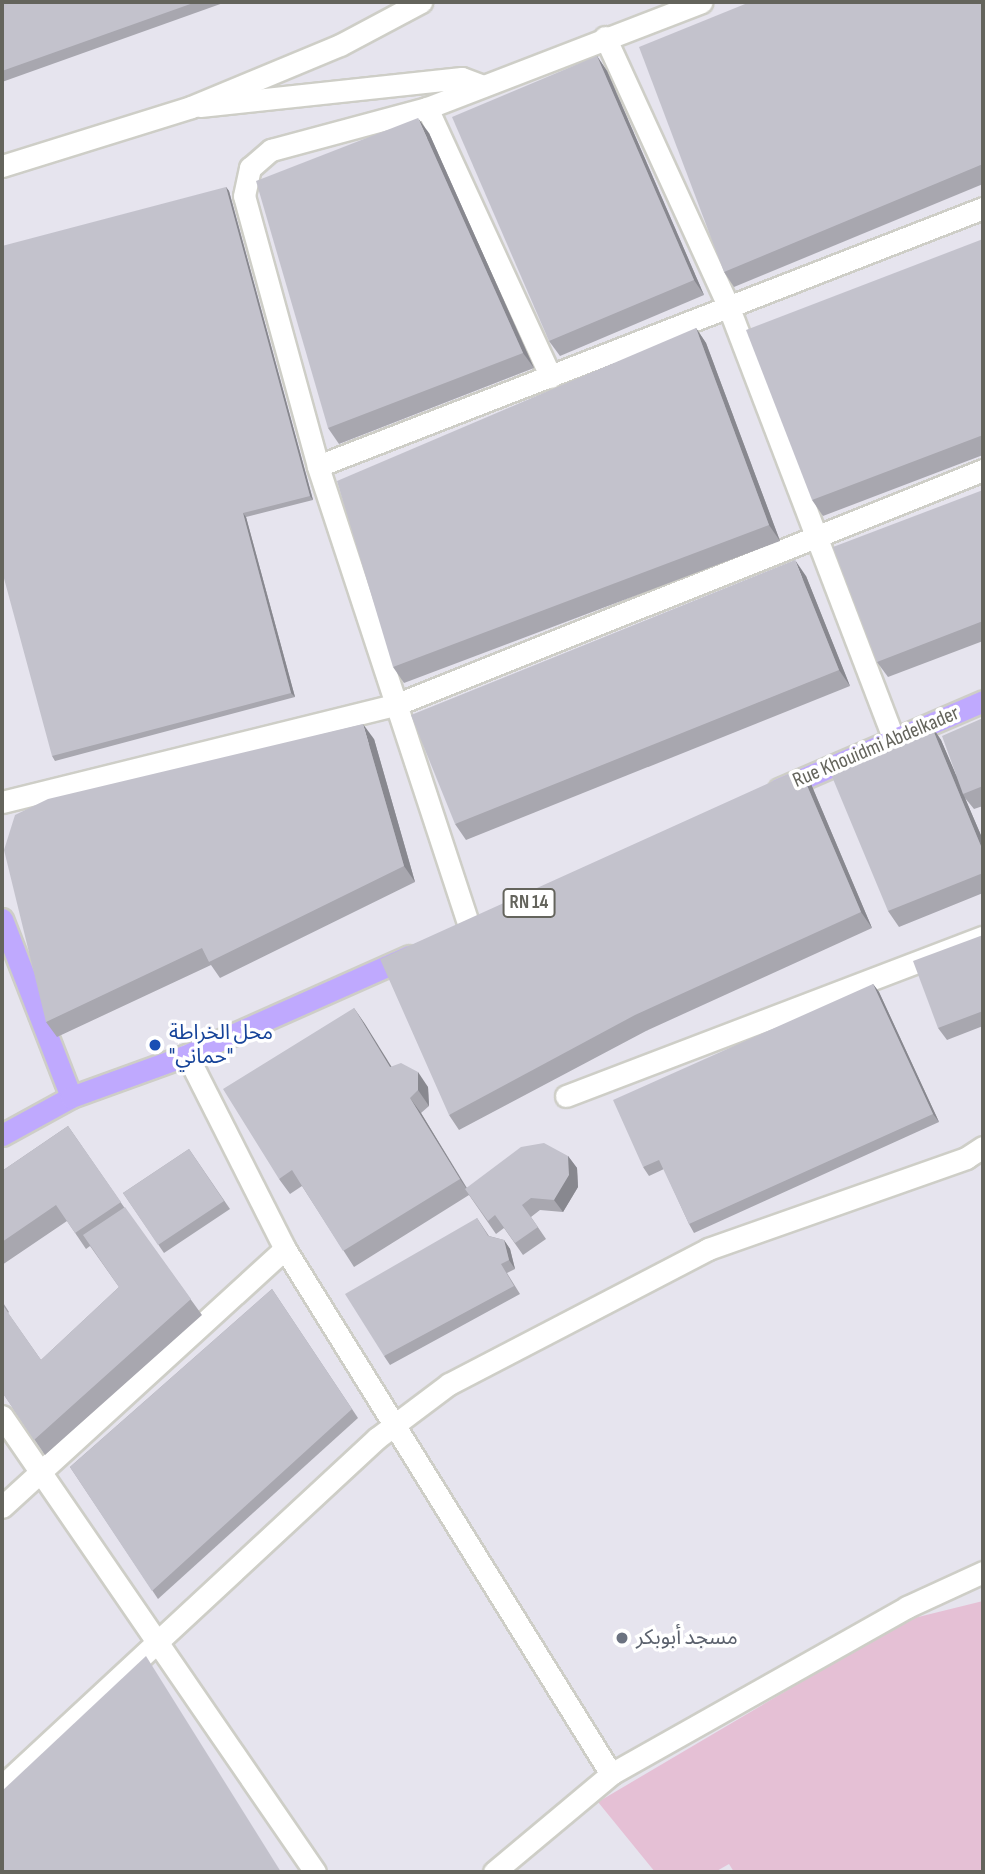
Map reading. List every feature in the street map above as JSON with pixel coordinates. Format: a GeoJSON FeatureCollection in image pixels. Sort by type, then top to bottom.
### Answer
{"type":"FeatureCollection","features":[{"type":"Feature","properties":{"kind":"main road","name":"Rue Khouidmi Abdelkader"},"geometry":{"type":"LineString","coordinates":[[756,800],[893,737],[983,701]]}},
{"type":"Feature","properties":{"kind":"main road","name":"RN 14"},"geometry":{"type":"LineString","coordinates":[[2,1135],[71,1097],[187,1055],[495,918]]}},
{"type":"Feature","properties":{"kind":"main road"},"geometry":{"type":"LineString","coordinates":[[2,919],[71,1097]]}},
{"type":"Feature","properties":{"kind":"street"},"geometry":{"type":"LineString","coordinates":[[2,166],[191,107],[340,45],[421,2]]}},
{"type":"Feature","properties":{"kind":"street"},"geometry":{"type":"LineString","coordinates":[[470,929],[317,466],[244,196],[250,168],[271,150],[427,108],[701,2]]}},
{"type":"Feature","properties":{"kind":"street"},"geometry":{"type":"LineString","coordinates":[[605,37],[729,308],[814,537],[893,737]]}},
{"type":"Feature","properties":{"kind":"street"},"geometry":{"type":"LineString","coordinates":[[191,107],[462,78],[483,86]]}},
{"type":"Feature","properties":{"kind":"street"},"geometry":{"type":"LineString","coordinates":[[427,108],[551,377]]}},
{"type":"Feature","properties":{"kind":"street"},"geometry":{"type":"LineString","coordinates":[[317,466],[983,208]]}},
{"type":"Feature","properties":{"kind":"street"},"geometry":{"type":"LineString","coordinates":[[2,802],[395,705],[983,470]]}},
{"type":"Feature","properties":{"kind":"street"},"geometry":{"type":"LineString","coordinates":[[566,1097],[983,937]]}},
{"type":"Feature","properties":{"kind":"street"},"geometry":{"type":"LineString","coordinates":[[187,1055],[285,1249],[611,1774]]}},
{"type":"Feature","properties":{"kind":"street"},"geometry":{"type":"LineString","coordinates":[[2,1786],[395,1424],[449,1384],[708,1249],[966,1158],[983,1147]]}},
{"type":"Feature","properties":{"kind":"street"},"geometry":{"type":"LineString","coordinates":[[2,1507],[285,1249]]}},
{"type":"Feature","properties":{"kind":"street"},"geometry":{"type":"LineString","coordinates":[[2,1416],[159,1641],[315,1872]]}},
{"type":"Feature","properties":{"kind":"street"},"geometry":{"type":"LineString","coordinates":[[494,1872],[611,1774],[907,1607],[983,1572]]}},
{"type":"Feature","properties":{"kind":"shaded area"},"geometry":{"type":"Polygon","coordinates":[[[983,1601],[983,1872],[734,1872],[729,1864],[715,1872],[655,1872],[598,1802],[906,1620],[983,1601]]]}},
{"type":"Feature","properties":{"kind":"building"},"geometry":{"type":"Polygon","coordinates":[[[2,2],[196,2],[2,71],[2,2]]]}},
{"type":"Feature","properties":{"kind":"building"},"geometry":{"type":"Polygon","coordinates":[[[750,2],[983,2],[983,164],[724,272],[639,47],[750,2]]]}},
{"type":"Feature","properties":{"kind":"building"},"geometry":{"type":"Polygon","coordinates":[[[597,56],[694,280],[549,341],[452,117],[597,56]]]}},
{"type":"Feature","properties":{"kind":"building"},"geometry":{"type":"Polygon","coordinates":[[[418,118],[523,353],[328,428],[256,181],[418,118]]]}},
{"type":"Feature","properties":{"kind":"building"},"geometry":{"type":"Polygon","coordinates":[[[226,187],[310,496],[243,513],[291,693],[52,756],[2,571],[2,246],[226,187]]]}},
{"type":"Feature","properties":{"kind":"building"},"geometry":{"type":"Polygon","coordinates":[[[983,239],[983,435],[812,500],[746,330],[983,239]]]}},
{"type":"Feature","properties":{"kind":"building"},"geometry":{"type":"Polygon","coordinates":[[[696,328],[769,525],[393,667],[337,481],[696,328]]]}},
{"type":"Feature","properties":{"kind":"building"},"geometry":{"type":"Polygon","coordinates":[[[983,490],[983,621],[877,662],[833,547],[983,490]]]}},
{"type":"Feature","properties":{"kind":"building"},"geometry":{"type":"Polygon","coordinates":[[[795,560],[839,670],[455,824],[411,715],[795,560]]]}},
{"type":"Feature","properties":{"kind":"building"},"geometry":{"type":"Polygon","coordinates":[[[983,718],[983,786],[963,794],[942,736],[983,718]]]}},
{"type":"Feature","properties":{"kind":"building"},"geometry":{"type":"Polygon","coordinates":[[[363,724],[404,866],[209,962],[202,948],[46,1022],[4,850],[15,815],[48,799],[363,724]]]}},
{"type":"Feature","properties":{"kind":"building"},"geometry":{"type":"Polygon","coordinates":[[[931,725],[983,851],[983,873],[888,911],[828,767],[931,725]]]}},
{"type":"Feature","properties":{"kind":"building"},"geometry":{"type":"Polygon","coordinates":[[[800,769],[861,912],[635,1015],[449,1115],[380,959],[800,769]]]}},
{"type":"Feature","properties":{"kind":"building"},"geometry":{"type":"Polygon","coordinates":[[[983,935],[983,1011],[938,1028],[913,961],[983,935]]]}},
{"type":"Feature","properties":{"kind":"building"},"geometry":{"type":"Polygon","coordinates":[[[873,984],[933,1114],[689,1224],[659,1160],[643,1167],[613,1100],[873,984]]]}},
{"type":"Feature","properties":{"kind":"building"},"geometry":{"type":"Polygon","coordinates":[[[354,1008],[390,1067],[401,1063],[418,1072],[418,1090],[410,1098],[460,1179],[343,1251],[292,1170],[279,1179],[223,1089],[354,1008]]]}},
{"type":"Feature","properties":{"kind":"building"},"geometry":{"type":"Polygon","coordinates":[[[68,1126],[121,1202],[75,1233],[56,1205],[2,1242],[2,1171],[68,1126]]]}},
{"type":"Feature","properties":{"kind":"building"},"geometry":{"type":"Polygon","coordinates":[[[544,1143],[568,1156],[569,1175],[554,1200],[531,1198],[522,1205],[538,1227],[515,1243],[495,1215],[488,1221],[465,1189],[521,1147],[544,1143]]]}},
{"type":"Feature","properties":{"kind":"building"},"geometry":{"type":"Polygon","coordinates":[[[189,1149],[224,1201],[158,1245],[123,1193],[189,1149]]]}},
{"type":"Feature","properties":{"kind":"building"},"geometry":{"type":"Polygon","coordinates":[[[125,1207],[191,1299],[34,1440],[2,1392],[2,1304],[41,1360],[119,1287],[83,1235],[125,1207]]]}},
{"type":"Feature","properties":{"kind":"building"},"geometry":{"type":"Polygon","coordinates":[[[477,1218],[488,1236],[504,1240],[509,1260],[501,1264],[514,1286],[384,1356],[345,1294],[477,1218]]]}},
{"type":"Feature","properties":{"kind":"building"},"geometry":{"type":"Polygon","coordinates":[[[272,1289],[352,1409],[152,1591],[70,1467],[272,1289]]]}},
{"type":"Feature","properties":{"kind":"building"},"geometry":{"type":"Polygon","coordinates":[[[146,1656],[281,1872],[2,1872],[2,1791],[146,1656]]]}},
{"type":"Feature","properties":{"kind":"place","name":"محل الخراطة \"حماني\""},"geometry":{"type":"Point","coordinates":[155,1045]}},
{"type":"Feature","properties":{"kind":"place","name":"مسجد أبوبكر"},"geometry":{"type":"Point","coordinates":[622,1638]}}]}
